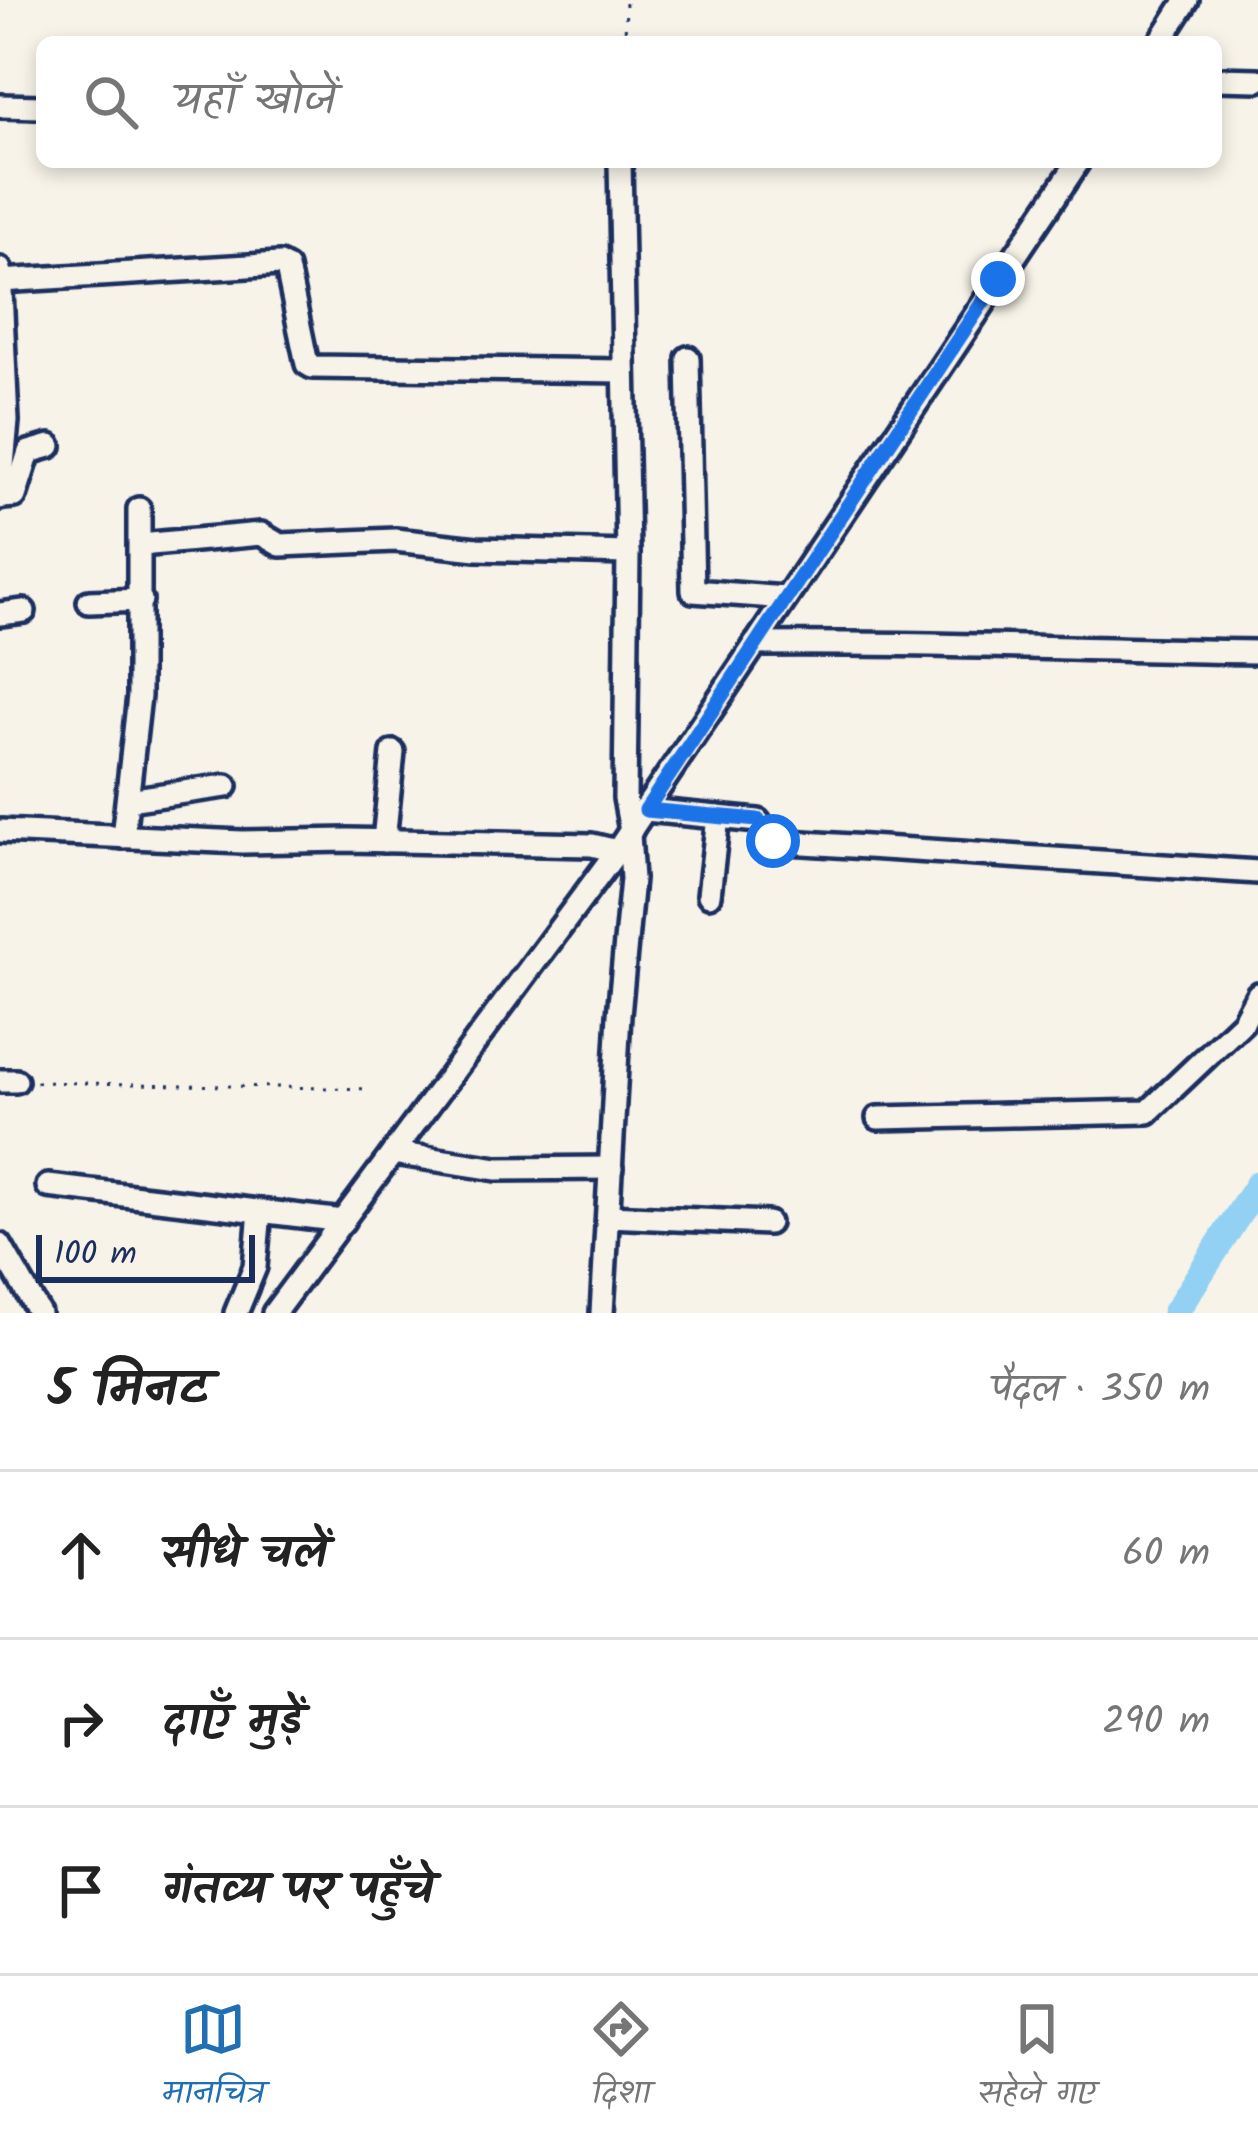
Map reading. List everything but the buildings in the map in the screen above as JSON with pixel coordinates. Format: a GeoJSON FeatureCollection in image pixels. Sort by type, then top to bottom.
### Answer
{"type":"FeatureCollection","features":[{"type":"Feature","properties":{"kind":"street"},"geometry":{"type":"LineString","coordinates":[[1164,36],[1187,0]]}},
{"type":"Feature","properties":{"kind":"street"},"geometry":{"type":"LineString","coordinates":[[1222,79],[1258,80]]}},
{"type":"Feature","properties":{"kind":"street"},"geometry":{"type":"LineString","coordinates":[[0,106],[36,107]]}},
{"type":"Feature","properties":{"kind":"street"},"geometry":{"type":"LineString","coordinates":[[602,1313],[632,879],[625,798],[628,553],[620,168]]}},
{"type":"Feature","properties":{"kind":"street"},"geometry":{"type":"LineString","coordinates":[[274,1313],[626,839],[1074,168]]}},
{"type":"Feature","properties":{"kind":"street"},"geometry":{"type":"LineString","coordinates":[[0,280],[280,264],[286,268],[310,366],[624,371]]}},
{"type":"Feature","properties":{"kind":"street"},"geometry":{"type":"LineString","coordinates":[[0,269],[7,422],[1,498],[15,496],[29,452],[50,446]]}},
{"type":"Feature","properties":{"kind":"street"},"geometry":{"type":"LineString","coordinates":[[688,358],[691,587],[696,593],[786,598]]}},
{"type":"Feature","properties":{"kind":"street"},"geometry":{"type":"LineString","coordinates":[[124,837],[139,696],[140,508]]}},
{"type":"Feature","properties":{"kind":"street"},"geometry":{"type":"LineString","coordinates":[[140,545],[261,534],[280,545],[395,540],[477,549],[628,553]]}},
{"type":"Feature","properties":{"kind":"street"},"geometry":{"type":"LineString","coordinates":[[89,602],[141,600]]}},
{"type":"Feature","properties":{"kind":"street"},"geometry":{"type":"LineString","coordinates":[[0,614],[25,611]]}},
{"type":"Feature","properties":{"kind":"street"},"geometry":{"type":"LineString","coordinates":[[755,644],[1258,652]]}},
{"type":"Feature","properties":{"kind":"street"},"geometry":{"type":"LineString","coordinates":[[384,841],[393,752]]}},
{"type":"Feature","properties":{"kind":"street"},"geometry":{"type":"LineString","coordinates":[[128,800],[226,786]]}},
{"type":"Feature","properties":{"kind":"street"},"geometry":{"type":"LineString","coordinates":[[646,810],[758,820],[773,841],[1258,872]]}},
{"type":"Feature","properties":{"kind":"street"},"geometry":{"type":"LineString","coordinates":[[709,896],[718,817]]}},
{"type":"Feature","properties":{"kind":"street"},"geometry":{"type":"LineString","coordinates":[[0,831],[242,842],[592,845],[626,839]]}},
{"type":"Feature","properties":{"kind":"street"},"geometry":{"type":"LineString","coordinates":[[878,1118],[1148,1112],[1243,1022],[1258,994]]}},
{"type":"Feature","properties":{"kind":"street"},"geometry":{"type":"LineString","coordinates":[[393,1153],[496,1169],[611,1168]]}},
{"type":"Feature","properties":{"kind":"street"},"geometry":{"type":"LineString","coordinates":[[48,1186],[343,1220]]}},
{"type":"Feature","properties":{"kind":"street"},"geometry":{"type":"LineString","coordinates":[[236,1313],[255,1267],[260,1211]]}},
{"type":"Feature","properties":{"kind":"street"},"geometry":{"type":"LineString","coordinates":[[608,1216],[768,1222]]}},
{"type":"Feature","properties":{"kind":"street"},"geometry":{"type":"LineString","coordinates":[[0,1245],[39,1313]]}},
{"type":"Feature","properties":{"kind":"path"},"geometry":{"type":"LineString","coordinates":[[625,36],[626,0]]}},
{"type":"Feature","properties":{"kind":"path"},"geometry":{"type":"LineString","coordinates":[[8,1081],[370,1089]]}},
{"type":"Feature","properties":{"kind":"waterway"},"geometry":{"type":"LineString","coordinates":[[1175,1313],[1258,1184]]}},
{"type":"Feature","properties":{"kind":"route"},"geometry":{"type":"LineString","coordinates":[[773,841],[758,820],[646,810],[998,279]]}}]}
